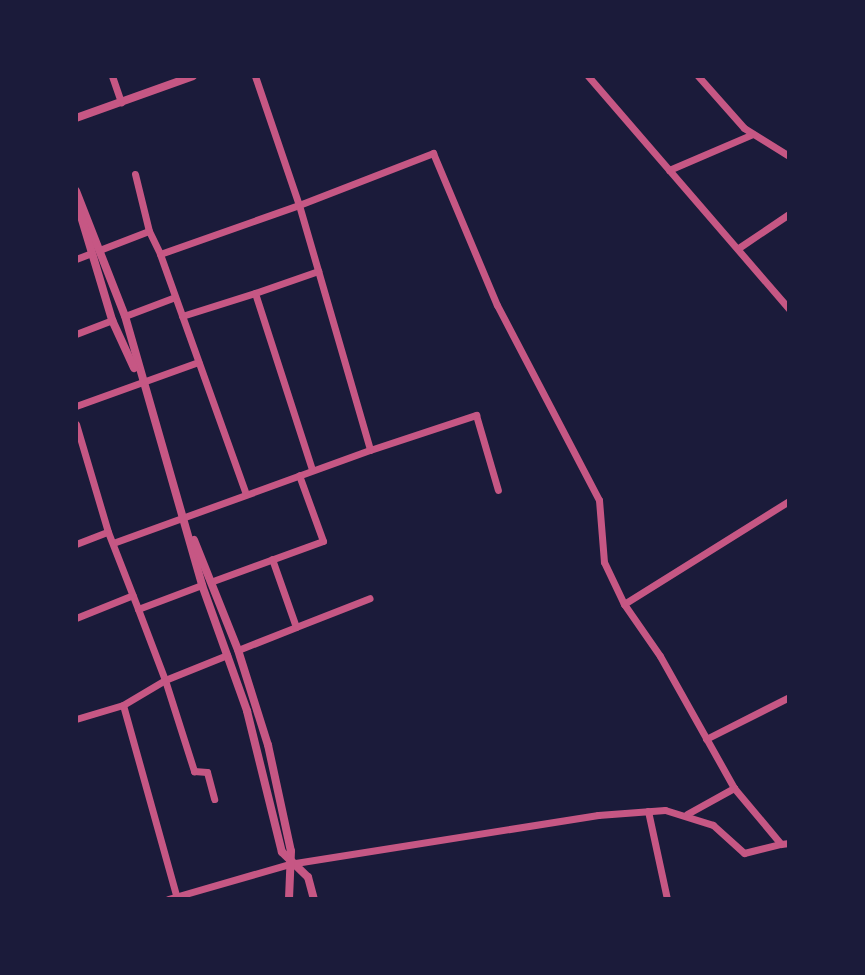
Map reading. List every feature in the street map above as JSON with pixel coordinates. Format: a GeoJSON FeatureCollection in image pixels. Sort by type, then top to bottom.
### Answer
{"type":"FeatureCollection","features":[{"type":"Feature","properties":{"kind":"street"},"geometry":{"type":"LineString","coordinates":[[112,76],[121,102]]}},
{"type":"Feature","properties":{"kind":"street"},"geometry":{"type":"LineString","coordinates":[[76,118],[193,76]]}},
{"type":"Feature","properties":{"kind":"street"},"geometry":{"type":"LineString","coordinates":[[255,76],[299,205],[370,450]]}},
{"type":"Feature","properties":{"kind":"street"},"geometry":{"type":"LineString","coordinates":[[588,76],[740,247],[789,309]]}},
{"type":"Feature","properties":{"kind":"street"},"geometry":{"type":"LineString","coordinates":[[698,76],[753,134],[789,156]]}},
{"type":"Feature","properties":{"kind":"street"},"geometry":{"type":"LineString","coordinates":[[669,170],[753,134]]}},
{"type":"Feature","properties":{"kind":"street"},"geometry":{"type":"LineString","coordinates":[[123,705],[174,898],[289,864],[513,827],[648,811],[686,814],[713,825],[744,853],[785,844],[734,788],[660,656],[624,604],[604,562],[599,500],[497,305],[433,153],[160,254]]}},
{"type":"Feature","properties":{"kind":"street"},"geometry":{"type":"LineString","coordinates":[[135,174],[149,231],[246,494]]}},
{"type":"Feature","properties":{"kind":"street"},"geometry":{"type":"LineString","coordinates":[[76,191],[102,249],[125,316],[141,383],[289,864],[308,877],[314,899]]}},
{"type":"Feature","properties":{"kind":"street"},"geometry":{"type":"LineString","coordinates":[[76,201],[89,254],[112,320],[141,383]]}},
{"type":"Feature","properties":{"kind":"street"},"geometry":{"type":"LineString","coordinates":[[740,247],[789,214]]}},
{"type":"Feature","properties":{"kind":"street"},"geometry":{"type":"LineString","coordinates":[[102,249],[149,231]]}},
{"type":"Feature","properties":{"kind":"street"},"geometry":{"type":"LineString","coordinates":[[76,259],[89,254]]}},
{"type":"Feature","properties":{"kind":"street"},"geometry":{"type":"LineString","coordinates":[[182,316],[318,271]]}},
{"type":"Feature","properties":{"kind":"street"},"geometry":{"type":"LineString","coordinates":[[255,293],[312,470]]}},
{"type":"Feature","properties":{"kind":"street"},"geometry":{"type":"LineString","coordinates":[[125,316],[175,297]]}},
{"type":"Feature","properties":{"kind":"street"},"geometry":{"type":"LineString","coordinates":[[76,334],[112,320]]}},
{"type":"Feature","properties":{"kind":"street"},"geometry":{"type":"LineString","coordinates":[[76,406],[198,362]]}},
{"type":"Feature","properties":{"kind":"street"},"geometry":{"type":"LineString","coordinates":[[113,543],[312,470],[476,415],[498,490]]}},
{"type":"Feature","properties":{"kind":"street"},"geometry":{"type":"LineString","coordinates":[[76,424],[88,454],[108,532],[165,680],[194,771],[207,772],[214,799]]}},
{"type":"Feature","properties":{"kind":"street"},"geometry":{"type":"LineString","coordinates":[[76,459],[88,454]]}},
{"type":"Feature","properties":{"kind":"street"},"geometry":{"type":"LineString","coordinates":[[213,581],[323,541],[299,475]]}},
{"type":"Feature","properties":{"kind":"street"},"geometry":{"type":"LineString","coordinates":[[624,604],[789,501]]}},
{"type":"Feature","properties":{"kind":"street"},"geometry":{"type":"LineString","coordinates":[[184,517],[213,581],[268,745],[289,864],[289,899]]}},
{"type":"Feature","properties":{"kind":"street"},"geometry":{"type":"LineString","coordinates":[[76,544],[108,532]]}},
{"type":"Feature","properties":{"kind":"street"},"geometry":{"type":"LineString","coordinates":[[272,559],[296,627]]}},
{"type":"Feature","properties":{"kind":"street"},"geometry":{"type":"LineString","coordinates":[[138,609],[202,585]]}},
{"type":"Feature","properties":{"kind":"street"},"geometry":{"type":"LineString","coordinates":[[76,618],[133,595]]}},
{"type":"Feature","properties":{"kind":"street"},"geometry":{"type":"LineString","coordinates":[[238,650],[370,598]]}},
{"type":"Feature","properties":{"kind":"street"},"geometry":{"type":"LineString","coordinates":[[76,719],[123,705],[165,680],[227,655]]}},
{"type":"Feature","properties":{"kind":"street"},"geometry":{"type":"LineString","coordinates":[[706,739],[789,697]]}},
{"type":"Feature","properties":{"kind":"street"},"geometry":{"type":"LineString","coordinates":[[686,814],[734,788]]}},
{"type":"Feature","properties":{"kind":"street"},"geometry":{"type":"LineString","coordinates":[[648,811],[667,899]]}}]}
